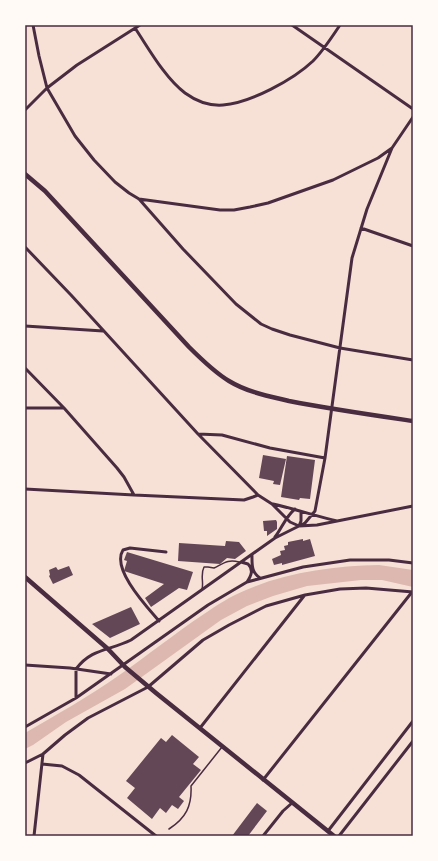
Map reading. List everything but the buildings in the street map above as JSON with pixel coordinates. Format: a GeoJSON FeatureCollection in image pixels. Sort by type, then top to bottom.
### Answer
{"type":"FeatureCollection","features":[{"type":"Feature","properties":{"kind":"main road"},"geometry":{"type":"LineString","coordinates":[[25,174],[44,191],[189,347],[215,371],[229,381],[247,390],[262,395],[413,421]]}},
{"type":"Feature","properties":{"kind":"main road"},"geometry":{"type":"LineString","coordinates":[[25,577],[108,649],[124,666],[334,836]]}},
{"type":"Feature","properties":{"kind":"street"},"geometry":{"type":"LineString","coordinates":[[33,25],[39,56],[48,88],[75,136],[94,160],[115,182],[139,199],[188,255],[236,304],[252,318],[272,329],[290,336],[340,348],[413,360]]}},
{"type":"Feature","properties":{"kind":"street"},"geometry":{"type":"LineString","coordinates":[[25,110],[48,88],[77,65],[140,25]]}},
{"type":"Feature","properties":{"kind":"street"},"geometry":{"type":"LineString","coordinates":[[292,25],[413,109]]}},
{"type":"Feature","properties":{"kind":"street"},"geometry":{"type":"LineString","coordinates":[[135,28],[160,65],[173,82],[185,94],[201,102],[223,105],[244,100],[265,92],[289,80],[312,62],[340,25]]}},
{"type":"Feature","properties":{"kind":"street"},"geometry":{"type":"LineString","coordinates":[[76,698],[76,669],[87,657],[93,653],[131,640],[275,538],[305,522],[317,507],[349,274],[355,244],[392,148],[413,117]]}},
{"type":"Feature","properties":{"kind":"street"},"geometry":{"type":"LineString","coordinates":[[139,199],[220,210],[234,210],[250,207],[333,180],[378,158],[392,148]]}},
{"type":"Feature","properties":{"kind":"street"},"geometry":{"type":"LineString","coordinates":[[361,228],[413,246]]}},
{"type":"Feature","properties":{"kind":"street"},"geometry":{"type":"LineString","coordinates":[[25,247],[198,434],[258,495],[272,504],[287,520],[299,526],[324,524],[413,506]]}},
{"type":"Feature","properties":{"kind":"street"},"geometry":{"type":"LineString","coordinates":[[25,326],[103,331]]}},
{"type":"Feature","properties":{"kind":"street"},"geometry":{"type":"LineString","coordinates":[[25,368],[64,408],[117,468],[134,495]]}},
{"type":"Feature","properties":{"kind":"street"},"geometry":{"type":"LineString","coordinates":[[25,408],[64,408]]}},
{"type":"Feature","properties":{"kind":"street"},"geometry":{"type":"LineString","coordinates":[[198,434],[222,434],[270,448],[324,458]]}},
{"type":"Feature","properties":{"kind":"street"},"geometry":{"type":"LineString","coordinates":[[25,489],[244,500],[258,495]]}},
{"type":"Feature","properties":{"kind":"street"},"geometry":{"type":"LineString","coordinates":[[272,504],[337,521]]}},
{"type":"Feature","properties":{"kind":"street"},"geometry":{"type":"LineString","coordinates":[[275,538],[290,514],[295,509]]}},
{"type":"Feature","properties":{"kind":"street"},"geometry":{"type":"LineString","coordinates":[[299,526],[301,512]]}},
{"type":"Feature","properties":{"kind":"street"},"geometry":{"type":"LineString","coordinates":[[159,621],[134,591],[121,568],[120,553],[123,550],[130,548],[166,552]]}},
{"type":"Feature","properties":{"kind":"street"},"geometry":{"type":"LineString","coordinates":[[252,554],[253,570],[256,576],[261,579]]}},
{"type":"Feature","properties":{"kind":"street"},"geometry":{"type":"LineString","coordinates":[[246,582],[303,567],[350,560],[389,560],[413,563]]}},
{"type":"Feature","properties":{"kind":"street"},"geometry":{"type":"LineString","coordinates":[[25,727],[76,698],[124,666],[208,605],[246,582],[251,576],[252,570],[248,564],[241,562]]}},
{"type":"Feature","properties":{"kind":"street"},"geometry":{"type":"LineString","coordinates":[[25,763],[43,754],[88,718],[148,686],[203,640],[266,606],[305,595],[340,589],[366,588],[413,592]]}},
{"type":"Feature","properties":{"kind":"street"},"geometry":{"type":"LineString","coordinates":[[264,780],[413,592]]}},
{"type":"Feature","properties":{"kind":"street"},"geometry":{"type":"LineString","coordinates":[[200,728],[305,595]]}},
{"type":"Feature","properties":{"kind":"street"},"geometry":{"type":"LineString","coordinates":[[25,665],[76,669],[111,674]]}},
{"type":"Feature","properties":{"kind":"street"},"geometry":{"type":"LineString","coordinates":[[328,831],[413,721]]}},
{"type":"Feature","properties":{"kind":"street"},"geometry":{"type":"LineString","coordinates":[[340,836],[413,741]]}},
{"type":"Feature","properties":{"kind":"street"},"geometry":{"type":"LineString","coordinates":[[34,836],[43,754]]}},
{"type":"Feature","properties":{"kind":"street"},"geometry":{"type":"LineString","coordinates":[[42,764],[62,766],[79,775],[156,836]]}},
{"type":"Feature","properties":{"kind":"street"},"geometry":{"type":"LineString","coordinates":[[263,836],[292,802]]}},
{"type":"Feature","properties":{"kind":"lane"},"geometry":{"type":"LineString","coordinates":[[199,591],[203,589],[202,571],[204,567],[214,568],[232,560],[241,562]]}},
{"type":"Feature","properties":{"kind":"lane"},"geometry":{"type":"LineString","coordinates":[[169,829],[178,823],[189,809],[191,786],[222,746]]}},
{"type":"Feature","properties":{"kind":"shaded area"},"geometry":{"type":"Polygon","coordinates":[[[379,565],[413,570],[413,587],[382,580],[361,580],[307,586],[273,596],[247,606],[221,620],[125,689],[66,722],[25,749],[25,733],[107,684],[193,622],[235,595],[262,584],[294,574],[345,567],[379,565]]]}}]}
